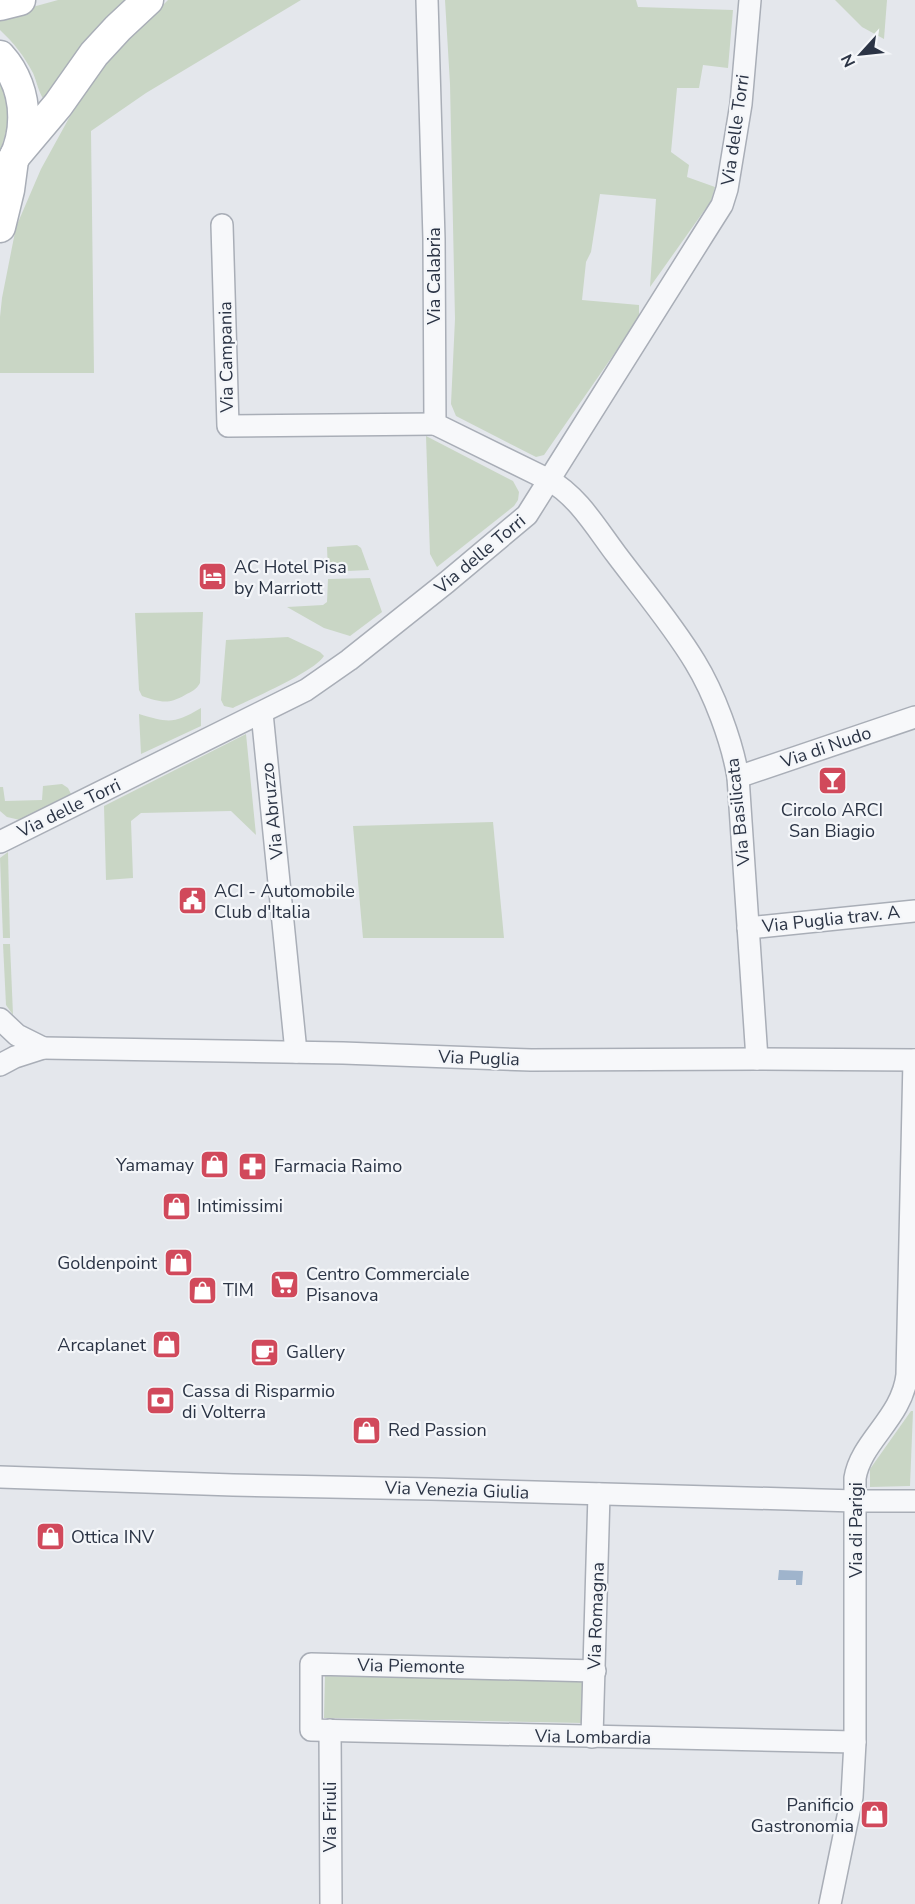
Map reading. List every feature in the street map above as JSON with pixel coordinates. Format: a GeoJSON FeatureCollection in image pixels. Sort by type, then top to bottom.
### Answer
{"type":"FeatureCollection","features":[{"type":"Feature","properties":{"kind":"main road"},"geometry":{"type":"LineString","coordinates":[[0,5],[20,0]]}},
{"type":"Feature","properties":{"kind":"main road"},"geometry":{"type":"LineString","coordinates":[[10,165],[58,105],[94,54],[117,28],[148,0]]}},
{"type":"Feature","properties":{"kind":"main road"},"geometry":{"type":"LineString","coordinates":[[0,56],[17,82],[24,107],[23,132],[10,165],[9,190],[0,227]]}},
{"type":"Feature","properties":{"kind":"street","name":"Via Calabria"},"geometry":{"type":"LineString","coordinates":[[427,0],[434,239],[435,424]]}},
{"type":"Feature","properties":{"kind":"street","name":"Via delle Torri"},"geometry":{"type":"LineString","coordinates":[[0,842],[296,696],[326,677],[447,582],[527,515],[704,235],[725,197],[741,104],[750,0]]}},
{"type":"Feature","properties":{"kind":"street","name":"Via Campania"},"geometry":{"type":"LineString","coordinates":[[222,225],[228,426],[435,424]]}},
{"type":"Feature","properties":{"kind":"street"},"geometry":{"type":"LineString","coordinates":[[435,424],[549,480]]}},
{"type":"Feature","properties":{"kind":"street","name":"Via Basilicata"},"geometry":{"type":"LineString","coordinates":[[549,480],[568,494],[586,514],[696,664],[730,743],[738,777],[757,1059]]}},
{"type":"Feature","properties":{"kind":"street","name":"Via Abruzzo"},"geometry":{"type":"LineString","coordinates":[[262,713],[296,1052]]}},
{"type":"Feature","properties":{"kind":"street","name":"Via di Nudo"},"geometry":{"type":"LineString","coordinates":[[738,777],[915,717]]}},
{"type":"Feature","properties":{"kind":"street","name":"Via Puglia trav. A"},"geometry":{"type":"LineString","coordinates":[[748,928],[915,911]]}},
{"type":"Feature","properties":{"kind":"street","name":"Via Puglia"},"geometry":{"type":"LineString","coordinates":[[0,1019],[17,1035],[44,1048]]}},
{"type":"Feature","properties":{"kind":"street","name":"Via Puglia"},"geometry":{"type":"LineString","coordinates":[[0,1065],[15,1057],[44,1048],[296,1052],[531,1060],[915,1060]]}},
{"type":"Feature","properties":{"kind":"street","name":"Via di Parigi"},"geometry":{"type":"LineString","coordinates":[[830,1904],[850,1814],[855,1742],[856,1532],[854,1485],[859,1463],[897,1406],[906,1383],[915,1060]]}},
{"type":"Feature","properties":{"kind":"street","name":"Via Venezia Giulia"},"geometry":{"type":"LineString","coordinates":[[0,1477],[855,1502],[915,1501]]}},
{"type":"Feature","properties":{"kind":"street","name":"Via Romagna"},"geometry":{"type":"LineString","coordinates":[[592,1737],[599,1494]]}},
{"type":"Feature","properties":{"kind":"street","name":"Via Piemonte"},"geometry":{"type":"LineString","coordinates":[[330,1730],[311,1730],[311,1664],[595,1671]]}},
{"type":"Feature","properties":{"kind":"street","name":"Via Lombardia"},"geometry":{"type":"LineString","coordinates":[[330,1730],[855,1742]]}},
{"type":"Feature","properties":{"kind":"street","name":"Via Friuli"},"geometry":{"type":"LineString","coordinates":[[330,1730],[331,1904]]}},
{"type":"Feature","properties":{"kind":"green space"},"geometry":{"type":"Polygon","coordinates":[[[58,0],[133,0],[44,100],[26,61],[0,30],[0,16],[58,0]]]}},
{"type":"Feature","properties":{"kind":"green space"},"geometry":{"type":"Polygon","coordinates":[[[168,0],[301,0],[146,93],[91,131],[94,373],[0,373],[2,298],[16,227],[41,169],[89,87],[114,54],[168,0]]]}},
{"type":"Feature","properties":{"kind":"green space"},"geometry":{"type":"Polygon","coordinates":[[[445,0],[636,0],[638,7],[733,10],[728,68],[703,65],[699,88],[677,88],[671,152],[689,165],[687,177],[715,187],[711,201],[650,287],[656,199],[600,194],[591,252],[586,262],[582,300],[639,305],[639,318],[544,455],[536,457],[456,416],[451,404],[455,319],[450,84],[445,0]]]}},
{"type":"Feature","properties":{"kind":"green space"},"geometry":{"type":"Polygon","coordinates":[[[835,0],[887,0],[884,39],[862,27],[835,0]]]}},
{"type":"Feature","properties":{"kind":"green space"},"geometry":{"type":"Polygon","coordinates":[[[0,80],[8,115],[0,150],[0,80]]]}},
{"type":"Feature","properties":{"kind":"green space"},"geometry":{"type":"Polygon","coordinates":[[[426,436],[513,481],[519,492],[514,506],[437,567],[430,554],[426,436]]]}},
{"type":"Feature","properties":{"kind":"green space"},"geometry":{"type":"Polygon","coordinates":[[[357,545],[361,548],[369,570],[328,572],[327,547],[357,545]]]}},
{"type":"Feature","properties":{"kind":"green space"},"geometry":{"type":"Polygon","coordinates":[[[370,578],[382,612],[350,636],[324,628],[287,607],[323,605],[327,602],[328,579],[370,578]]]}},
{"type":"Feature","properties":{"kind":"green space"},"geometry":{"type":"Polygon","coordinates":[[[203,612],[199,685],[189,693],[169,701],[159,701],[142,696],[139,690],[135,613],[203,612]]]}},
{"type":"Feature","properties":{"kind":"green space"},"geometry":{"type":"Polygon","coordinates":[[[288,637],[324,656],[308,669],[282,684],[233,708],[224,706],[221,700],[226,640],[288,637]]]}},
{"type":"Feature","properties":{"kind":"green space"},"geometry":{"type":"Polygon","coordinates":[[[201,708],[201,726],[141,754],[139,714],[171,720],[184,717],[201,708]]]}},
{"type":"Feature","properties":{"kind":"green space"},"geometry":{"type":"Polygon","coordinates":[[[246,734],[256,835],[231,811],[141,813],[131,821],[133,878],[106,880],[104,806],[246,734]]]}},
{"type":"Feature","properties":{"kind":"green space"},"geometry":{"type":"Polygon","coordinates":[[[62,784],[71,794],[68,798],[20,820],[7,817],[0,811],[0,787],[3,787],[5,801],[42,800],[43,786],[62,784]]]}},
{"type":"Feature","properties":{"kind":"green space"},"geometry":{"type":"Polygon","coordinates":[[[493,822],[504,938],[363,938],[353,826],[493,822]]]}},
{"type":"Feature","properties":{"kind":"green space"},"geometry":{"type":"Polygon","coordinates":[[[8,852],[10,938],[3,938],[0,858],[8,852]]]}},
{"type":"Feature","properties":{"kind":"green space"},"geometry":{"type":"Polygon","coordinates":[[[3,944],[10,944],[13,1015],[6,1005],[3,944]]]}},
{"type":"Feature","properties":{"kind":"green space"},"geometry":{"type":"Polygon","coordinates":[[[913,1411],[910,1486],[870,1487],[870,1469],[913,1411]]]}},
{"type":"Feature","properties":{"kind":"green space"},"geometry":{"type":"Polygon","coordinates":[[[325,1676],[582,1682],[582,1723],[324,1718],[325,1676]]]}},
{"type":"Feature","properties":{"kind":"water"},"geometry":{"type":"Polygon","coordinates":[[[779,1570],[803,1571],[802,1585],[796,1585],[796,1580],[778,1580],[779,1570]]]}},
{"type":"Feature","properties":{"kind":"place","name":"AC Hotel Pisa by Marriott"},"geometry":{"type":"Point","coordinates":[213,577]}},
{"type":"Feature","properties":{"kind":"place","name":"Circolo ARCI San Biagio"},"geometry":{"type":"Point","coordinates":[832,781]}},
{"type":"Feature","properties":{"kind":"place","name":"ACI - Automobile Club d'Italia"},"geometry":{"type":"Point","coordinates":[193,901]}},
{"type":"Feature","properties":{"kind":"place","name":"Yamamay"},"geometry":{"type":"Point","coordinates":[215,1165]}},
{"type":"Feature","properties":{"kind":"place","name":"Farmacia Raimo"},"geometry":{"type":"Point","coordinates":[253,1166]}},
{"type":"Feature","properties":{"kind":"place","name":"Intimissimi"},"geometry":{"type":"Point","coordinates":[176,1206]}},
{"type":"Feature","properties":{"kind":"place","name":"Goldenpoint"},"geometry":{"type":"Point","coordinates":[178,1263]}},
{"type":"Feature","properties":{"kind":"place","name":"Centro Commerciale Pisanova"},"geometry":{"type":"Point","coordinates":[285,1284]}},
{"type":"Feature","properties":{"kind":"place","name":"TIM"},"geometry":{"type":"Point","coordinates":[202,1290]}},
{"type":"Feature","properties":{"kind":"place","name":"Arcaplanet"},"geometry":{"type":"Point","coordinates":[167,1345]}},
{"type":"Feature","properties":{"kind":"place","name":"Gallery"},"geometry":{"type":"Point","coordinates":[265,1352]}},
{"type":"Feature","properties":{"kind":"place","name":"Cassa di Risparmio di Volterra"},"geometry":{"type":"Point","coordinates":[161,1401]}},
{"type":"Feature","properties":{"kind":"place","name":"Red Passion"},"geometry":{"type":"Point","coordinates":[367,1430]}},
{"type":"Feature","properties":{"kind":"place","name":"Ottica INV"},"geometry":{"type":"Point","coordinates":[50,1537]}},
{"type":"Feature","properties":{"kind":"place","name":"Panificio Gastronomia"},"geometry":{"type":"Point","coordinates":[875,1815]}}]}
